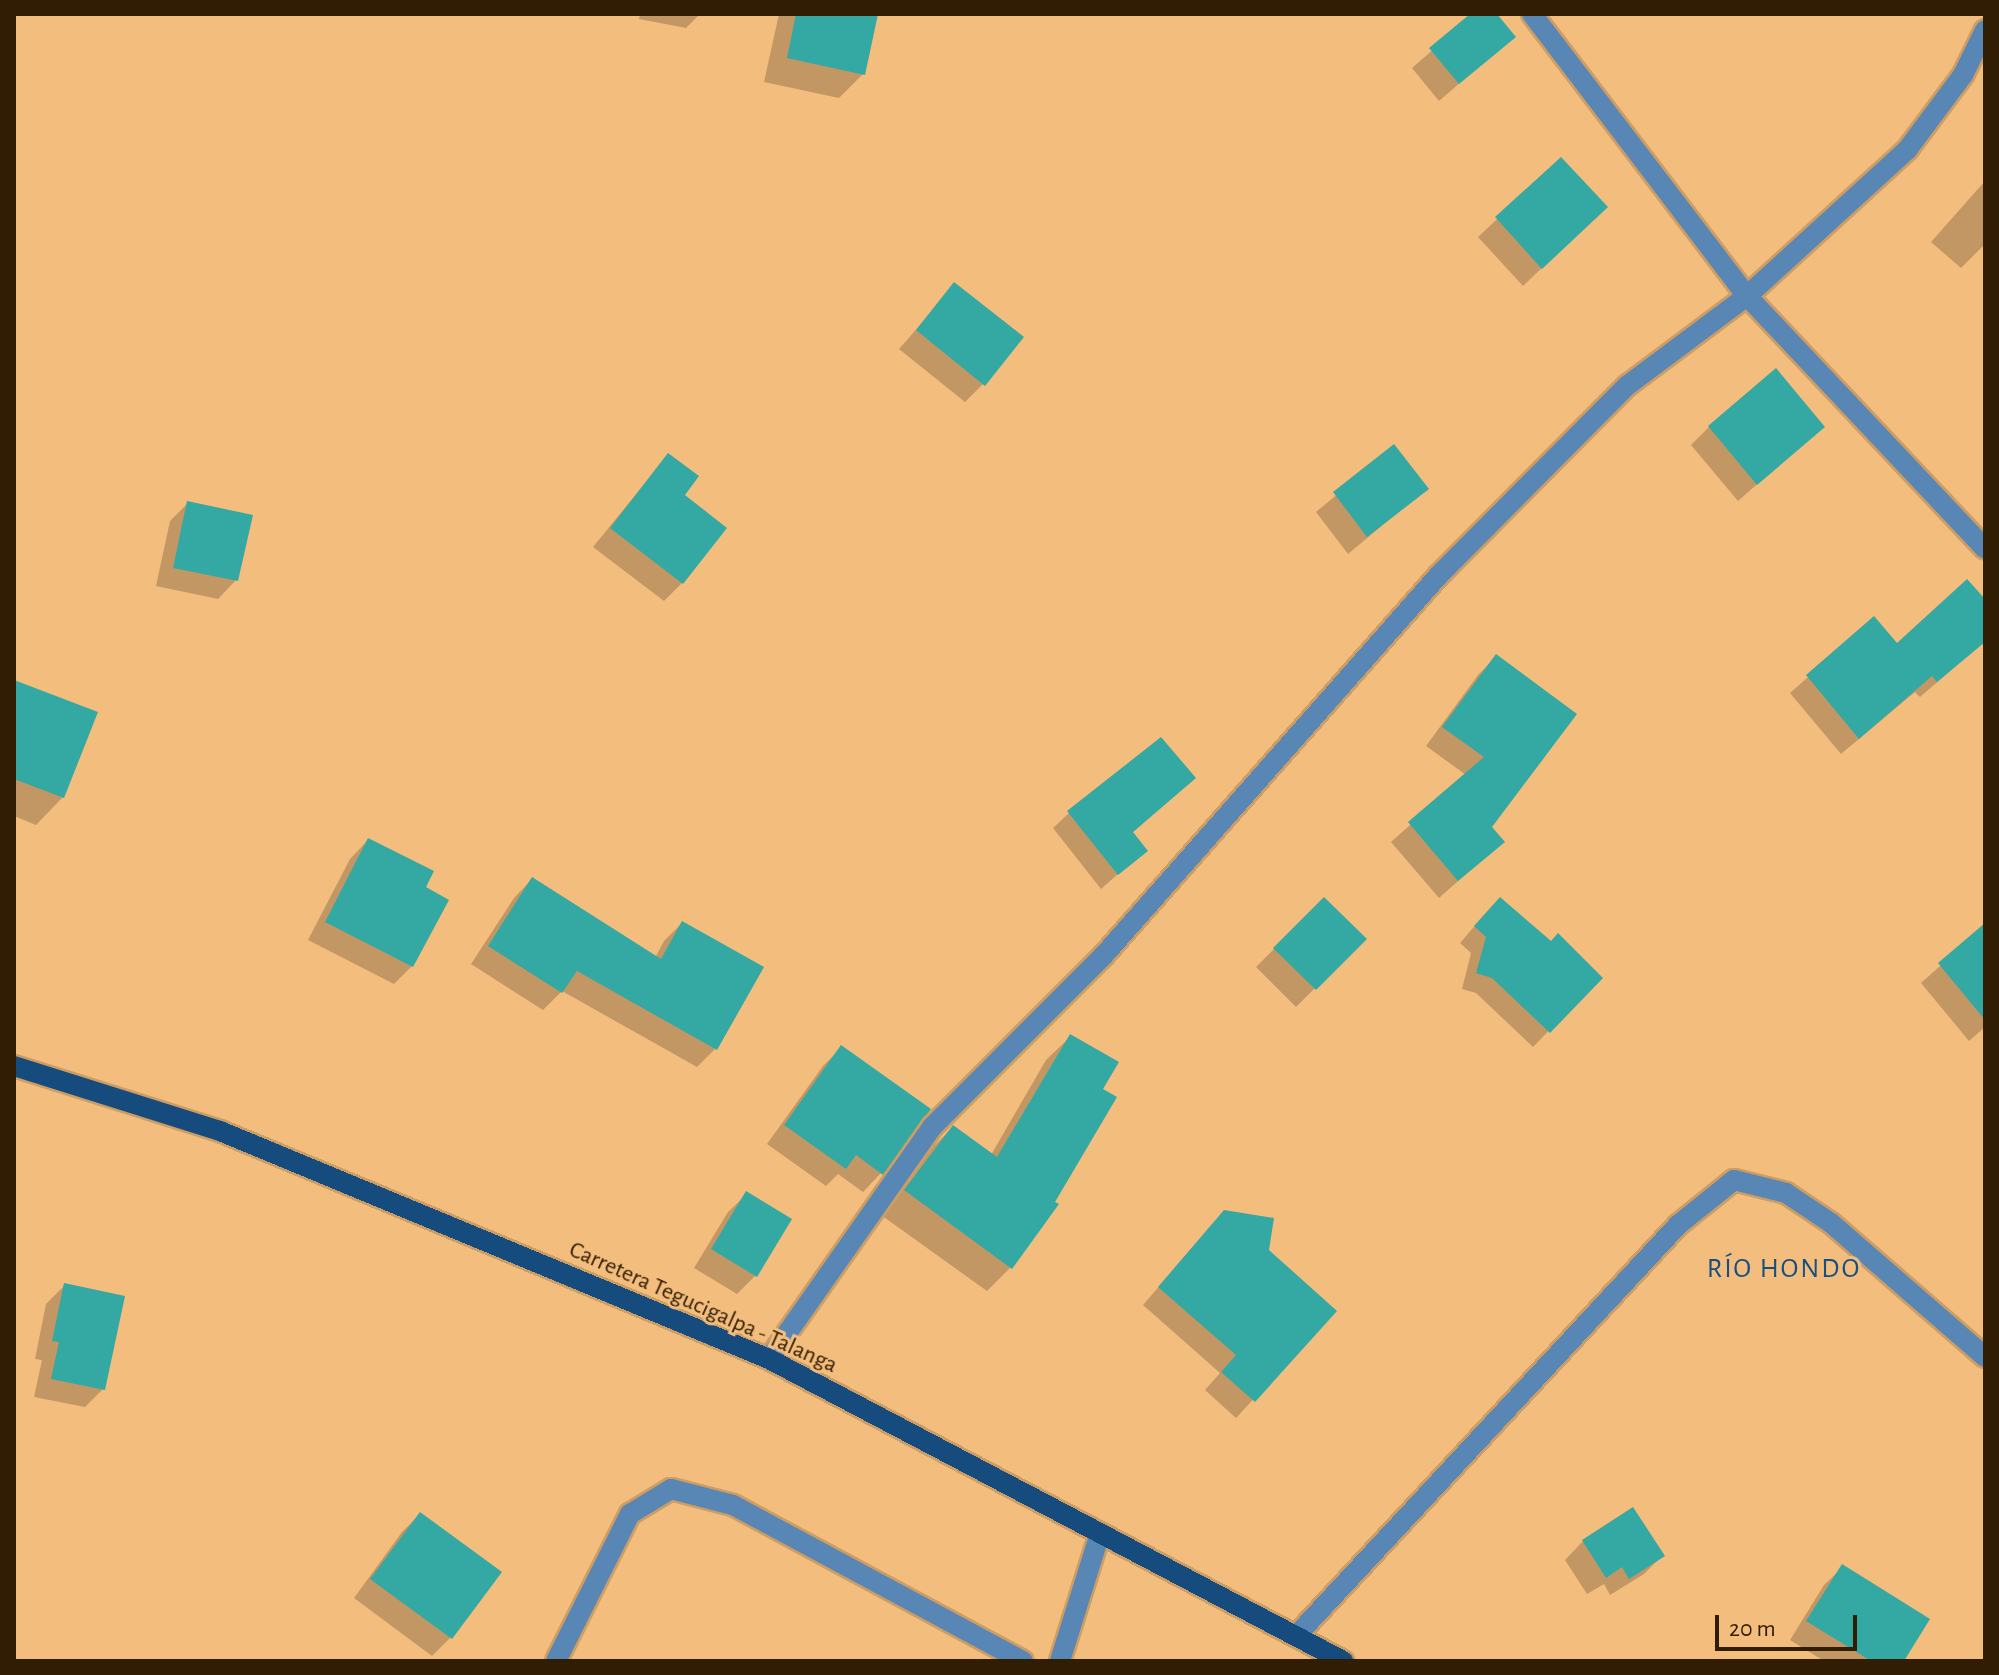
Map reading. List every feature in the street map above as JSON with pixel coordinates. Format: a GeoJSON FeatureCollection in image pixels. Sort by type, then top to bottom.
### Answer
{"type":"FeatureCollection","features":[{"type":"Feature","properties":{"kind":"main road","name":"Carretera Tegucigalpa - Talanga"},"geometry":{"type":"LineString","coordinates":[[14,1066],[220,1131],[769,1359],[1343,1661]]}},
{"type":"Feature","properties":{"kind":"street"},"geometry":{"type":"LineString","coordinates":[[1532,14],[1747,296],[1985,549]]}},
{"type":"Feature","properties":{"kind":"street"},"geometry":{"type":"LineString","coordinates":[[769,1359],[932,1127],[1104,955],[1438,576],[1628,385],[1747,296],[1907,150],[1963,75],[1985,30]]}},
{"type":"Feature","properties":{"kind":"street"},"geometry":{"type":"LineString","coordinates":[[1296,1636],[1678,1225],[1734,1180],[1786,1193],[1831,1223],[1985,1357]]}},
{"type":"Feature","properties":{"kind":"street"},"geometry":{"type":"LineString","coordinates":[[556,1661],[630,1514],[671,1489],[733,1505],[1023,1661]]}},
{"type":"Feature","properties":{"kind":"street"},"geometry":{"type":"LineString","coordinates":[[1060,1661],[1100,1533]]}},
{"type":"Feature","properties":{"kind":"building"},"geometry":{"type":"Polygon","coordinates":[[[796,14],[878,14],[865,75],[787,58],[796,14]]]}},
{"type":"Feature","properties":{"kind":"building"},"geometry":{"type":"Polygon","coordinates":[[[1470,14],[1497,14],[1516,37],[1459,84],[1429,48],[1470,14]]]}},
{"type":"Feature","properties":{"kind":"building"},"geometry":{"type":"Polygon","coordinates":[[[1561,157],[1608,207],[1542,269],[1495,217],[1561,157]]]}},
{"type":"Feature","properties":{"kind":"building"},"geometry":{"type":"Polygon","coordinates":[[[954,282],[1024,337],[985,386],[916,330],[954,282]]]}},
{"type":"Feature","properties":{"kind":"building"},"geometry":{"type":"Polygon","coordinates":[[[1776,368],[1825,427],[1757,485],[1708,426],[1776,368]]]}},
{"type":"Feature","properties":{"kind":"building"},"geometry":{"type":"Polygon","coordinates":[[[1394,444],[1429,489],[1367,537],[1333,492],[1394,444]]]}},
{"type":"Feature","properties":{"kind":"building"},"geometry":{"type":"Polygon","coordinates":[[[668,453],[699,476],[685,495],[727,528],[683,584],[610,528],[668,453]]]}},
{"type":"Feature","properties":{"kind":"building"},"geometry":{"type":"Polygon","coordinates":[[[187,501],[253,515],[238,581],[173,568],[187,501]]]}},
{"type":"Feature","properties":{"kind":"building"},"geometry":{"type":"Polygon","coordinates":[[[1967,579],[1985,599],[1985,642],[1937,682],[1932,676],[1859,739],[1806,675],[1874,616],[1897,643],[1967,579]]]}},
{"type":"Feature","properties":{"kind":"building"},"geometry":{"type":"Polygon","coordinates":[[[1496,654],[1577,714],[1492,827],[1505,842],[1458,881],[1408,822],[1484,757],[1442,727],[1496,654]]]}},
{"type":"Feature","properties":{"kind":"building"},"geometry":{"type":"Polygon","coordinates":[[[14,680],[98,712],[64,798],[14,779],[14,680]]]}},
{"type":"Feature","properties":{"kind":"building"},"geometry":{"type":"Polygon","coordinates":[[[1161,737],[1196,778],[1133,832],[1148,851],[1118,875],[1067,811],[1161,737]]]}},
{"type":"Feature","properties":{"kind":"building"},"geometry":{"type":"Polygon","coordinates":[[[368,838],[434,871],[426,887],[449,900],[413,967],[325,922],[368,838]]]}},
{"type":"Feature","properties":{"kind":"building"},"geometry":{"type":"Polygon","coordinates":[[[532,877],[661,959],[682,921],[764,967],[717,1050],[577,971],[562,993],[488,946],[532,877]]]}},
{"type":"Feature","properties":{"kind":"building"},"geometry":{"type":"Polygon","coordinates":[[[1324,897],[1367,939],[1316,990],[1273,948],[1324,897]]]}},
{"type":"Feature","properties":{"kind":"building"},"geometry":{"type":"Polygon","coordinates":[[[1500,897],[1551,941],[1558,933],[1603,978],[1550,1033],[1492,978],[1476,973],[1486,937],[1474,926],[1500,897]]]}},
{"type":"Feature","properties":{"kind":"building"},"geometry":{"type":"Polygon","coordinates":[[[1985,923],[1985,1020],[1938,963],[1985,923]]]}},
{"type":"Feature","properties":{"kind":"building"},"geometry":{"type":"Polygon","coordinates":[[[1070,1034],[1119,1062],[1103,1089],[1117,1097],[1055,1202],[1059,1204],[1012,1269],[904,1190],[953,1125],[997,1157],[1070,1034]]]}},
{"type":"Feature","properties":{"kind":"building"},"geometry":{"type":"Polygon","coordinates":[[[841,1045],[931,1109],[883,1175],[856,1155],[846,1169],[784,1125],[841,1045]]]}},
{"type":"Feature","properties":{"kind":"building"},"geometry":{"type":"Polygon","coordinates":[[[746,1191],[792,1219],[757,1277],[711,1249],[746,1191]]]}},
{"type":"Feature","properties":{"kind":"building"},"geometry":{"type":"Polygon","coordinates":[[[1224,1210],[1274,1218],[1269,1250],[1337,1311],[1255,1402],[1221,1372],[1236,1355],[1158,1287],[1224,1210]]]}},
{"type":"Feature","properties":{"kind":"building"},"geometry":{"type":"Polygon","coordinates":[[[64,1283],[125,1296],[105,1390],[51,1379],[59,1342],[52,1341],[64,1283]]]}},
{"type":"Feature","properties":{"kind":"building"},"geometry":{"type":"Polygon","coordinates":[[[1633,1507],[1665,1556],[1629,1579],[1622,1567],[1606,1578],[1582,1540],[1633,1507]]]}},
{"type":"Feature","properties":{"kind":"building"},"geometry":{"type":"Polygon","coordinates":[[[420,1512],[502,1572],[452,1639],[370,1579],[420,1512]]]}},
{"type":"Feature","properties":{"kind":"building"},"geometry":{"type":"Polygon","coordinates":[[[1842,1564],[1930,1619],[1904,1661],[1871,1661],[1806,1621],[1842,1564]]]}},
{"type":"Feature","properties":{"kind":"district","name":"RÍO HONDO"},"geometry":{"type":"Point","coordinates":[1784,1269]}}]}
